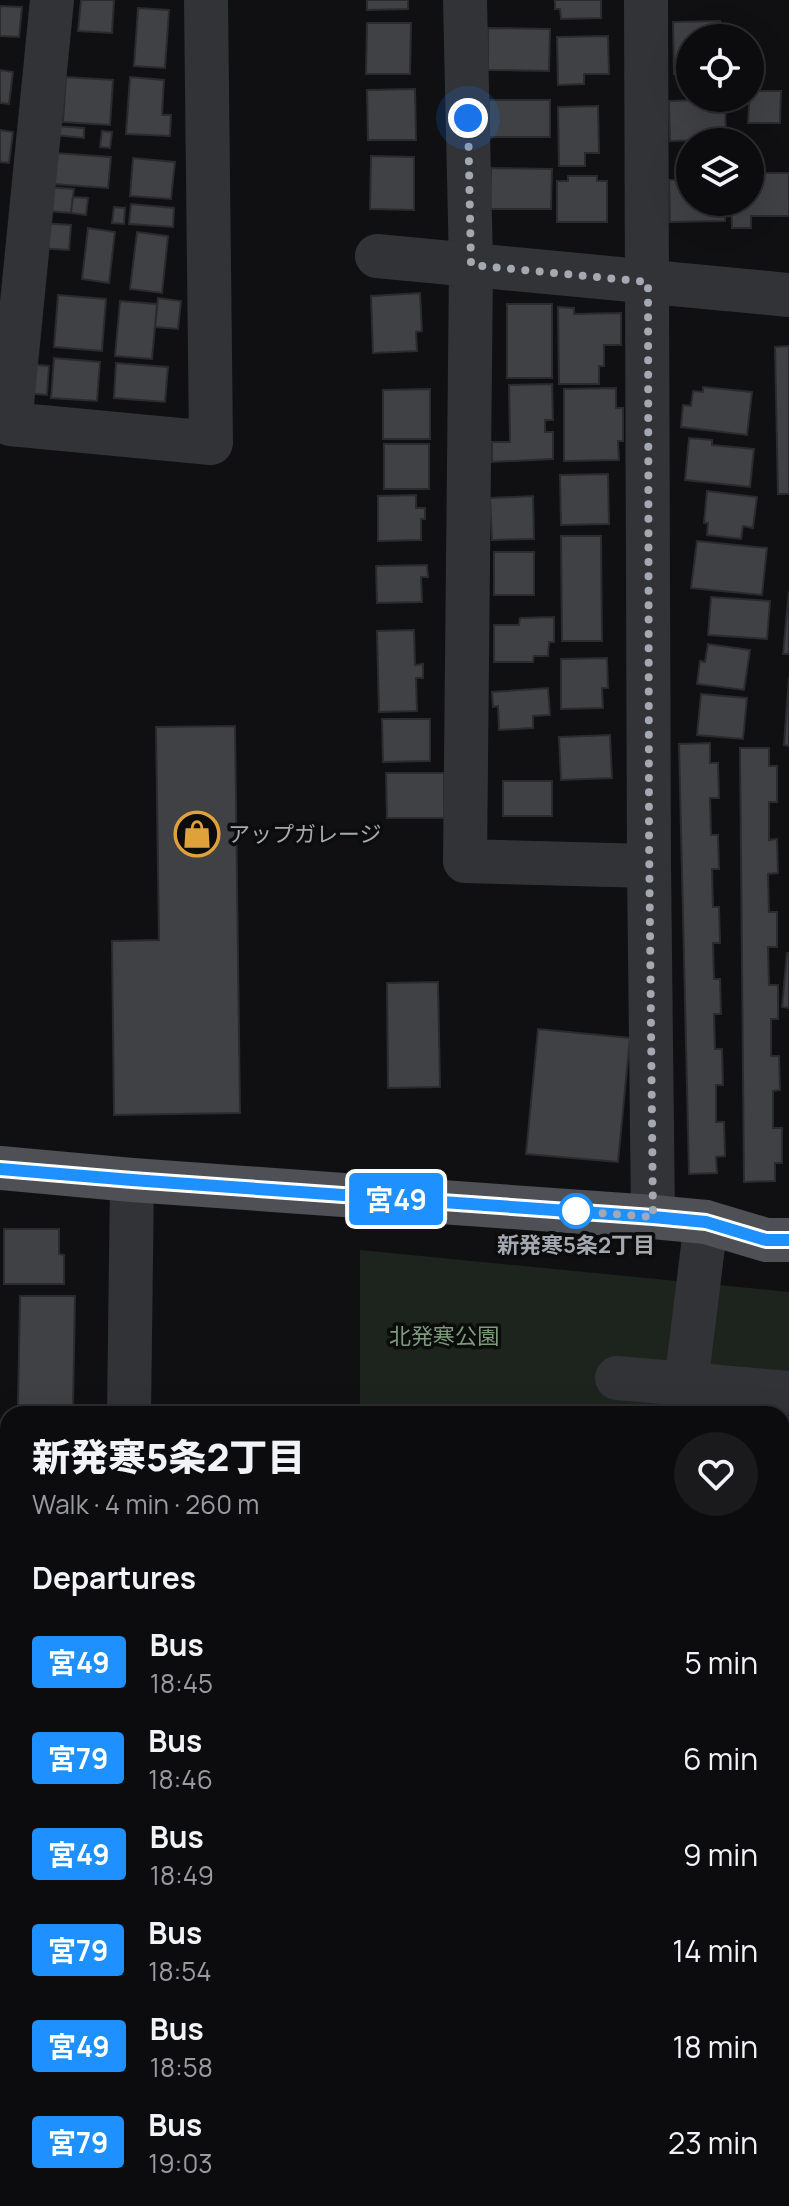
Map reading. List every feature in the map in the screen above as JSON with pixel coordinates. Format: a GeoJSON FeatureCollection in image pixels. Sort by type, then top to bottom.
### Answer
{"type":"FeatureCollection","features":[{"type":"Feature","properties":{"kind":"main road"},"geometry":{"type":"LineString","coordinates":[[0,1168],[653,1217],[706,1222],[766,1240],[789,1240]]}},
{"type":"Feature","properties":{"kind":"street"},"geometry":{"type":"LineString","coordinates":[[52,0],[10,424],[211,443],[206,0]]}},
{"type":"Feature","properties":{"kind":"street"},"geometry":{"type":"LineString","coordinates":[[465,0],[471,265],[465,861],[649,866]]}},
{"type":"Feature","properties":{"kind":"street"},"geometry":{"type":"LineString","coordinates":[[646,0],[653,1217]]}},
{"type":"Feature","properties":{"kind":"street"},"geometry":{"type":"LineString","coordinates":[[377,256],[789,295]]}},
{"type":"Feature","properties":{"kind":"street"},"geometry":{"type":"LineString","coordinates":[[129,1406],[132,1180]]}},
{"type":"Feature","properties":{"kind":"street"},"geometry":{"type":"LineString","coordinates":[[686,1384],[706,1222]]}},
{"type":"Feature","properties":{"kind":"street"},"geometry":{"type":"LineString","coordinates":[[617,1378],[789,1393]]}},
{"type":"Feature","properties":{"kind":"green space","name":"北発寒公園"},"geometry":{"type":"Polygon","coordinates":[[[360,1250],[789,1292],[789,1406],[360,1406],[360,1250]]]}},
{"type":"Feature","properties":{"kind":"building"},"geometry":{"type":"Polygon","coordinates":[[[81,0],[114,0],[112,33],[78,31],[81,0]]]}},
{"type":"Feature","properties":{"kind":"building"},"geometry":{"type":"Polygon","coordinates":[[[367,0],[408,0],[408,9],[367,10],[367,0]]]}},
{"type":"Feature","properties":{"kind":"building"},"geometry":{"type":"Polygon","coordinates":[[[555,0],[601,0],[601,18],[561,19],[560,9],[555,9],[555,0]]]}},
{"type":"Feature","properties":{"kind":"building"},"geometry":{"type":"Polygon","coordinates":[[[0,6],[22,7],[19,37],[0,36],[0,6]]]}},
{"type":"Feature","properties":{"kind":"building"},"geometry":{"type":"Polygon","coordinates":[[[138,8],[169,10],[165,68],[134,66],[138,8]]]}},
{"type":"Feature","properties":{"kind":"building"},"geometry":{"type":"Polygon","coordinates":[[[720,21],[720,24],[676,24],[674,74],[673,22],[720,21]]]}},
{"type":"Feature","properties":{"kind":"building"},"geometry":{"type":"Polygon","coordinates":[[[367,23],[411,23],[410,74],[366,74],[367,23]]]}},
{"type":"Feature","properties":{"kind":"building"},"geometry":{"type":"Polygon","coordinates":[[[488,28],[550,29],[549,71],[488,70],[488,28]]]}},
{"type":"Feature","properties":{"kind":"building"},"geometry":{"type":"Polygon","coordinates":[[[608,36],[609,74],[584,74],[584,84],[558,85],[557,37],[608,36]]]}},
{"type":"Feature","properties":{"kind":"building"},"geometry":{"type":"Polygon","coordinates":[[[0,70],[13,72],[9,104],[0,103],[0,70]]]}},
{"type":"Feature","properties":{"kind":"building"},"geometry":{"type":"Polygon","coordinates":[[[66,77],[113,80],[110,125],[63,122],[66,77]]]}},
{"type":"Feature","properties":{"kind":"building"},"geometry":{"type":"Polygon","coordinates":[[[130,77],[164,80],[162,115],[171,115],[170,136],[126,134],[130,77]]]}},
{"type":"Feature","properties":{"kind":"building"},"geometry":{"type":"Polygon","coordinates":[[[415,89],[416,140],[368,140],[367,90],[415,89]]]}},
{"type":"Feature","properties":{"kind":"building"},"geometry":{"type":"Polygon","coordinates":[[[764,91],[781,91],[780,123],[748,123],[749,112],[764,112],[764,91]]]}},
{"type":"Feature","properties":{"kind":"building"},"geometry":{"type":"Polygon","coordinates":[[[489,100],[550,100],[550,137],[489,137],[489,100]]]}},
{"type":"Feature","properties":{"kind":"building"},"geometry":{"type":"Polygon","coordinates":[[[669,101],[676,101],[676,112],[725,112],[726,128],[676,128],[676,141],[670,141],[669,101]]]}},
{"type":"Feature","properties":{"kind":"building"},"geometry":{"type":"Polygon","coordinates":[[[598,106],[599,153],[585,153],[585,166],[559,166],[558,107],[598,106]]]}},
{"type":"Feature","properties":{"kind":"building"},"geometry":{"type":"Polygon","coordinates":[[[56,126],[84,128],[84,138],[56,135],[56,126]]]}},
{"type":"Feature","properties":{"kind":"building"},"geometry":{"type":"Polygon","coordinates":[[[0,130],[13,132],[9,163],[0,162],[0,130]]]}},
{"type":"Feature","properties":{"kind":"building"},"geometry":{"type":"Polygon","coordinates":[[[102,131],[112,132],[110,148],[100,147],[102,131]]]}},
{"type":"Feature","properties":{"kind":"building"},"geometry":{"type":"Polygon","coordinates":[[[55,153],[111,157],[108,188],[53,184],[55,153]]]}},
{"type":"Feature","properties":{"kind":"building"},"geometry":{"type":"Polygon","coordinates":[[[371,156],[414,157],[414,210],[370,209],[371,156]]]}},
{"type":"Feature","properties":{"kind":"building"},"geometry":{"type":"Polygon","coordinates":[[[133,158],[175,162],[171,199],[130,196],[133,158]]]}},
{"type":"Feature","properties":{"kind":"building"},"geometry":{"type":"Polygon","coordinates":[[[491,168],[552,169],[551,209],[490,209],[491,168]]]}},
{"type":"Feature","properties":{"kind":"building"},"geometry":{"type":"Polygon","coordinates":[[[764,173],[789,173],[789,216],[764,216],[764,173]]]}},
{"type":"Feature","properties":{"kind":"building"},"geometry":{"type":"Polygon","coordinates":[[[568,176],[597,176],[597,181],[607,181],[607,222],[557,222],[557,181],[568,181],[568,176]]]}},
{"type":"Feature","properties":{"kind":"building"},"geometry":{"type":"Polygon","coordinates":[[[669,180],[676,180],[676,216],[725,216],[725,221],[670,222],[669,180]]]}},
{"type":"Feature","properties":{"kind":"building"},"geometry":{"type":"Polygon","coordinates":[[[49,187],[74,189],[71,213],[47,211],[49,187]]]}},
{"type":"Feature","properties":{"kind":"building"},"geometry":{"type":"Polygon","coordinates":[[[73,197],[88,198],[86,215],[71,213],[73,197]]]}},
{"type":"Feature","properties":{"kind":"building"},"geometry":{"type":"Polygon","coordinates":[[[131,204],[174,208],[173,227],[129,224],[131,204]]]}},
{"type":"Feature","properties":{"kind":"building"},"geometry":{"type":"Polygon","coordinates":[[[114,207],[125,208],[124,224],[112,223],[114,207]]]}},
{"type":"Feature","properties":{"kind":"building"},"geometry":{"type":"Polygon","coordinates":[[[732,216],[751,216],[751,228],[732,228],[732,216]]]}},
{"type":"Feature","properties":{"kind":"building"},"geometry":{"type":"Polygon","coordinates":[[[41,223],[71,225],[69,250],[39,248],[41,223]]]}},
{"type":"Feature","properties":{"kind":"building"},"geometry":{"type":"Polygon","coordinates":[[[88,228],[115,232],[109,283],[82,279],[88,228]]]}},
{"type":"Feature","properties":{"kind":"building"},"geometry":{"type":"Polygon","coordinates":[[[137,232],[168,236],[162,293],[130,289],[137,232]]]}},
{"type":"Feature","properties":{"kind":"building"},"geometry":{"type":"Polygon","coordinates":[[[420,293],[422,331],[416,332],[417,351],[373,353],[371,296],[420,293]]]}},
{"type":"Feature","properties":{"kind":"building"},"geometry":{"type":"Polygon","coordinates":[[[58,295],[106,299],[102,351],[54,347],[58,295]]]}},
{"type":"Feature","properties":{"kind":"building"},"geometry":{"type":"Polygon","coordinates":[[[158,298],[181,301],[178,329],[155,327],[158,298]]]}},
{"type":"Feature","properties":{"kind":"building"},"geometry":{"type":"Polygon","coordinates":[[[120,301],[157,304],[152,359],[115,356],[120,301]]]}},
{"type":"Feature","properties":{"kind":"building"},"geometry":{"type":"Polygon","coordinates":[[[507,304],[552,304],[552,378],[507,378],[507,304]]]}},
{"type":"Feature","properties":{"kind":"building"},"geometry":{"type":"Polygon","coordinates":[[[558,307],[574,308],[574,314],[621,313],[621,345],[604,345],[604,366],[599,366],[599,384],[559,384],[558,307]]]}},
{"type":"Feature","properties":{"kind":"building"},"geometry":{"type":"Polygon","coordinates":[[[789,346],[789,494],[778,494],[775,347],[789,346]]]}},
{"type":"Feature","properties":{"kind":"building"},"geometry":{"type":"Polygon","coordinates":[[[54,358],[100,362],[97,401],[51,398],[54,358]]]}},
{"type":"Feature","properties":{"kind":"building"},"geometry":{"type":"Polygon","coordinates":[[[116,363],[168,367],[165,402],[114,398],[116,363]]]}},
{"type":"Feature","properties":{"kind":"building"},"geometry":{"type":"Polygon","coordinates":[[[26,364],[49,366],[47,395],[24,393],[26,364]]]}},
{"type":"Feature","properties":{"kind":"building"},"geometry":{"type":"Polygon","coordinates":[[[552,384],[553,420],[545,420],[545,432],[553,432],[553,459],[492,462],[492,442],[510,442],[509,385],[552,384]]]}},
{"type":"Feature","properties":{"kind":"building"},"geometry":{"type":"Polygon","coordinates":[[[703,387],[752,392],[747,435],[681,427],[683,405],[691,406],[693,391],[703,392],[703,387]]]}},
{"type":"Feature","properties":{"kind":"building"},"geometry":{"type":"Polygon","coordinates":[[[616,388],[616,408],[623,408],[623,441],[618,441],[619,460],[564,461],[564,389],[616,388]]]}},
{"type":"Feature","properties":{"kind":"building"},"geometry":{"type":"Polygon","coordinates":[[[430,389],[430,439],[383,439],[383,390],[430,389]]]}},
{"type":"Feature","properties":{"kind":"building"},"geometry":{"type":"Polygon","coordinates":[[[689,438],[712,440],[712,445],[754,449],[750,487],[685,480],[689,438]]]}},
{"type":"Feature","properties":{"kind":"building"},"geometry":{"type":"Polygon","coordinates":[[[384,444],[429,444],[429,489],[384,489],[384,444]]]}},
{"type":"Feature","properties":{"kind":"building"},"geometry":{"type":"Polygon","coordinates":[[[608,474],[609,524],[561,525],[560,475],[608,474]]]}},
{"type":"Feature","properties":{"kind":"building"},"geometry":{"type":"Polygon","coordinates":[[[707,491],[757,497],[753,528],[743,526],[741,539],[707,535],[708,523],[704,523],[707,491]]]}},
{"type":"Feature","properties":{"kind":"building"},"geometry":{"type":"Polygon","coordinates":[[[416,495],[416,508],[425,508],[425,519],[421,519],[421,540],[378,541],[378,496],[416,495]]]}},
{"type":"Feature","properties":{"kind":"building"},"geometry":{"type":"Polygon","coordinates":[[[533,496],[534,539],[492,540],[490,498],[533,496]]]}},
{"type":"Feature","properties":{"kind":"building"},"geometry":{"type":"Polygon","coordinates":[[[561,536],[601,536],[602,641],[562,641],[561,536]]]}},
{"type":"Feature","properties":{"kind":"building"},"geometry":{"type":"Polygon","coordinates":[[[697,541],[767,548],[762,595],[691,588],[697,541]]]}},
{"type":"Feature","properties":{"kind":"building"},"geometry":{"type":"Polygon","coordinates":[[[494,552],[534,552],[534,595],[494,595],[494,552]]]}},
{"type":"Feature","properties":{"kind":"building"},"geometry":{"type":"Polygon","coordinates":[[[427,565],[428,577],[421,577],[422,602],[377,603],[376,566],[427,565]]]}},
{"type":"Feature","properties":{"kind":"building"},"geometry":{"type":"Polygon","coordinates":[[[789,591],[789,654],[783,654],[789,591]]]}},
{"type":"Feature","properties":{"kind":"building"},"geometry":{"type":"Polygon","coordinates":[[[711,597],[770,601],[767,639],[708,635],[711,597]]]}},
{"type":"Feature","properties":{"kind":"building"},"geometry":{"type":"Polygon","coordinates":[[[554,617],[554,642],[549,642],[548,656],[534,656],[533,662],[494,662],[494,625],[519,625],[520,618],[554,617]]]}},
{"type":"Feature","properties":{"kind":"building"},"geometry":{"type":"Polygon","coordinates":[[[414,630],[415,665],[423,664],[423,678],[416,678],[417,711],[379,712],[377,631],[414,630]]]}},
{"type":"Feature","properties":{"kind":"building"},"geometry":{"type":"Polygon","coordinates":[[[708,644],[750,650],[744,690],[697,684],[700,661],[705,662],[708,644]]]}},
{"type":"Feature","properties":{"kind":"building"},"geometry":{"type":"Polygon","coordinates":[[[607,658],[608,688],[602,688],[603,708],[561,709],[561,659],[607,658]]]}},
{"type":"Feature","properties":{"kind":"building"},"geometry":{"type":"Polygon","coordinates":[[[789,677],[789,746],[784,745],[789,677]]]}},
{"type":"Feature","properties":{"kind":"building"},"geometry":{"type":"Polygon","coordinates":[[[548,688],[550,715],[533,716],[533,728],[499,730],[498,706],[493,707],[492,692],[548,688]]]}},
{"type":"Feature","properties":{"kind":"building"},"geometry":{"type":"Polygon","coordinates":[[[701,694],[747,698],[743,739],[697,735],[701,694]]]}},
{"type":"Feature","properties":{"kind":"building"},"geometry":{"type":"Polygon","coordinates":[[[382,719],[430,719],[430,761],[383,762],[382,719]]]}},
{"type":"Feature","properties":{"kind":"building","name":"アップガレージ"},"geometry":{"type":"Polygon","coordinates":[[[235,726],[240,1113],[114,1115],[112,941],[159,940],[156,727],[235,726]]]}},
{"type":"Feature","properties":{"kind":"building"},"geometry":{"type":"Polygon","coordinates":[[[610,735],[612,778],[561,780],[559,737],[610,735]]]}},
{"type":"Feature","properties":{"kind":"building"},"geometry":{"type":"Polygon","coordinates":[[[710,743],[710,763],[718,763],[719,798],[710,798],[711,835],[718,835],[719,869],[712,869],[713,907],[719,907],[720,943],[713,943],[714,979],[720,979],[721,1014],[714,1014],[715,1049],[722,1049],[723,1085],[716,1085],[716,1122],[724,1122],[725,1156],[716,1157],[717,1173],[689,1174],[679,744],[710,743]]]}},
{"type":"Feature","properties":{"kind":"building"},"geometry":{"type":"Polygon","coordinates":[[[740,748],[769,748],[769,766],[777,766],[777,802],[769,802],[769,840],[777,839],[778,873],[768,874],[769,912],[777,912],[777,947],[768,947],[769,985],[778,985],[778,1019],[771,1019],[771,1056],[779,1056],[780,1090],[773,1091],[773,1128],[782,1128],[782,1163],[775,1163],[775,1181],[744,1182],[740,748]]]}},
{"type":"Feature","properties":{"kind":"building"},"geometry":{"type":"Polygon","coordinates":[[[386,773],[444,773],[444,818],[387,818],[386,773]]]}},
{"type":"Feature","properties":{"kind":"building"},"geometry":{"type":"Polygon","coordinates":[[[503,781],[552,781],[552,816],[503,816],[503,781]]]}},
{"type":"Feature","properties":{"kind":"building"},"geometry":{"type":"Polygon","coordinates":[[[789,953],[789,1008],[782,1007],[789,953]]]}},
{"type":"Feature","properties":{"kind":"building"},"geometry":{"type":"Polygon","coordinates":[[[438,982],[440,1087],[388,1088],[387,983],[438,982]]]}},
{"type":"Feature","properties":{"kind":"building"},"geometry":{"type":"Polygon","coordinates":[[[538,1029],[630,1038],[618,1162],[526,1154],[538,1029]]]}},
{"type":"Feature","properties":{"kind":"building"},"geometry":{"type":"Polygon","coordinates":[[[4,1229],[59,1229],[59,1254],[64,1255],[64,1284],[4,1284],[4,1229]]]}},
{"type":"Feature","properties":{"kind":"building"},"geometry":{"type":"Polygon","coordinates":[[[20,1296],[75,1296],[73,1406],[18,1405],[20,1296]]]}},
{"type":"Feature","properties":{"kind":"bus line","name":"宮49"},"geometry":{"type":"LineString","coordinates":[[0,1169],[653,1217],[706,1222],[766,1240],[789,1240]]}},
{"type":"Feature","properties":{"kind":"place","name":"アップガレージ"},"geometry":{"type":"Point","coordinates":[197,834]}},
{"type":"Feature","properties":{"kind":"place","name":"新発寒5条2丁目"},"geometry":{"type":"Point","coordinates":[576,1211]}},
{"type":"Feature","properties":{"kind":"route"},"geometry":{"type":"LineString","coordinates":[[468,118],[471,265],[648,282],[653,1217],[561,1210],[576,1211]]}}]}
